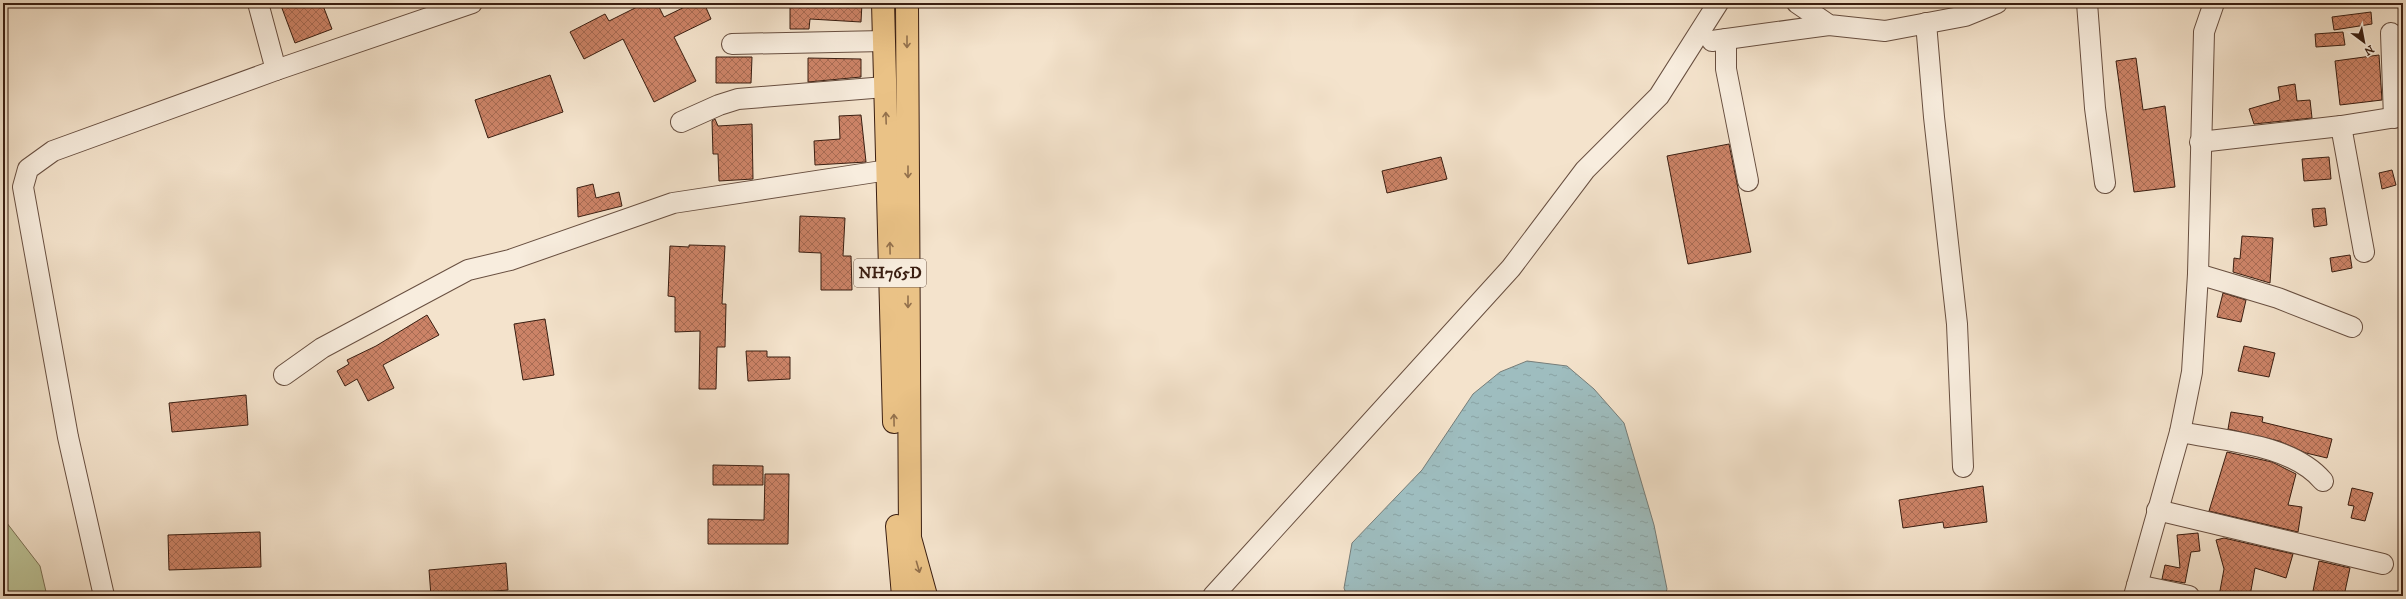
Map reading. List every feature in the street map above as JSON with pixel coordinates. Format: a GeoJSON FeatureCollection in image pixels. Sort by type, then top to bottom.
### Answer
{"type":"FeatureCollection","features":[{"type":"Feature","properties":{"kind":"highway","name":"NH765D"},"geometry":{"type":"LineString","coordinates":[[883,3],[897,543],[903,596]]}},
{"type":"Feature","properties":{"kind":"highway","name":"NH765D"},"geometry":{"type":"LineString","coordinates":[[907,3],[910,538],[926,596]]}},
{"type":"Feature","properties":{"kind":"street"},"geometry":{"type":"LineString","coordinates":[[258,3],[276,70]]}},
{"type":"Feature","properties":{"kind":"street"},"geometry":{"type":"LineString","coordinates":[[104,596],[68,437],[23,187],[28,168],[53,151],[276,70],[472,3]]}},
{"type":"Feature","properties":{"kind":"street"},"geometry":{"type":"LineString","coordinates":[[1213,596],[1511,268],[1585,170],[1660,96],[1718,3]]}},
{"type":"Feature","properties":{"kind":"street"},"geometry":{"type":"LineString","coordinates":[[1797,3],[1829,25]]}},
{"type":"Feature","properties":{"kind":"street"},"geometry":{"type":"LineString","coordinates":[[1693,43],[1829,25],[1885,31],[1965,16],[1997,3]]}},
{"type":"Feature","properties":{"kind":"street"},"geometry":{"type":"LineString","coordinates":[[2088,3],[2095,108],[2105,183]]}},
{"type":"Feature","properties":{"kind":"street"},"geometry":{"type":"LineString","coordinates":[[2189,596],[2135,590],[2180,432],[2192,372],[2198,274],[2200,142],[2204,32],[2214,3]]}},
{"type":"Feature","properties":{"kind":"street"},"geometry":{"type":"LineString","coordinates":[[1926,23],[1934,117],[1957,324],[1963,467]]}},
{"type":"Feature","properties":{"kind":"street"},"geometry":{"type":"LineString","coordinates":[[2200,142],[2341,126],[2399,117],[2391,33]]}},
{"type":"Feature","properties":{"kind":"street"},"geometry":{"type":"LineString","coordinates":[[1726,39],[1726,69],[1748,182]]}},
{"type":"Feature","properties":{"kind":"street"},"geometry":{"type":"LineString","coordinates":[[732,44],[884,41]]}},
{"type":"Feature","properties":{"kind":"street"},"geometry":{"type":"LineString","coordinates":[[681,122],[719,104],[738,99],[885,87]]}},
{"type":"Feature","properties":{"kind":"street"},"geometry":{"type":"LineString","coordinates":[[2341,126],[2364,252]]}},
{"type":"Feature","properties":{"kind":"street"},"geometry":{"type":"LineString","coordinates":[[284,375],[322,348],[468,270],[510,260],[673,204],[888,170]]}},
{"type":"Feature","properties":{"kind":"street"},"geometry":{"type":"LineString","coordinates":[[2198,274],[2278,298],[2352,327]]}},
{"type":"Feature","properties":{"kind":"street"},"geometry":{"type":"LineString","coordinates":[[2180,432],[2271,450],[2304,464],[2322,481]]}},
{"type":"Feature","properties":{"kind":"street"},"geometry":{"type":"LineString","coordinates":[[2157,510],[2384,564]]}},
{"type":"Feature","properties":{"kind":"green space"},"geometry":{"type":"Polygon","coordinates":[[[3,518],[40,566],[47,596],[3,596],[3,518]]]}},
{"type":"Feature","properties":{"kind":"water"},"geometry":{"type":"Polygon","coordinates":[[[1527,361],[1567,366],[1594,389],[1624,423],[1654,525],[1667,589],[1665,596],[1347,596],[1344,588],[1352,543],[1422,470],[1473,394],[1500,372],[1527,361]]]}},
{"type":"Feature","properties":{"kind":"building"},"geometry":{"type":"Polygon","coordinates":[[[280,3],[322,3],[332,29],[295,43],[280,3]]]}},
{"type":"Feature","properties":{"kind":"building"},"geometry":{"type":"Polygon","coordinates":[[[645,3],[657,3],[664,17],[693,3],[704,3],[711,19],[674,37],[696,81],[654,102],[623,39],[584,59],[570,32],[605,14],[609,21],[645,3]]]}},
{"type":"Feature","properties":{"kind":"building"},"geometry":{"type":"Polygon","coordinates":[[[790,3],[862,3],[861,22],[810,19],[809,29],[790,29],[790,3]]]}},
{"type":"Feature","properties":{"kind":"building"},"geometry":{"type":"Polygon","coordinates":[[[2371,12],[2372,24],[2334,30],[2332,17],[2371,12]]]}},
{"type":"Feature","properties":{"kind":"building"},"geometry":{"type":"Polygon","coordinates":[[[2343,32],[2345,45],[2316,47],[2315,34],[2343,32]]]}},
{"type":"Feature","properties":{"kind":"building"},"geometry":{"type":"Polygon","coordinates":[[[2379,55],[2382,100],[2340,105],[2335,61],[2379,55]]]}},
{"type":"Feature","properties":{"kind":"building"},"geometry":{"type":"Polygon","coordinates":[[[716,57],[752,57],[751,83],[716,83],[716,57]]]}},
{"type":"Feature","properties":{"kind":"building"},"geometry":{"type":"Polygon","coordinates":[[[808,58],[861,59],[861,77],[808,82],[808,58]]]}},
{"type":"Feature","properties":{"kind":"building"},"geometry":{"type":"Polygon","coordinates":[[[2136,58],[2143,110],[2165,106],[2175,187],[2134,192],[2116,61],[2136,58]]]}},
{"type":"Feature","properties":{"kind":"building"},"geometry":{"type":"Polygon","coordinates":[[[550,75],[563,112],[488,138],[475,100],[550,75]]]}},
{"type":"Feature","properties":{"kind":"building"},"geometry":{"type":"Polygon","coordinates":[[[2295,84],[2297,101],[2310,100],[2312,118],[2254,124],[2249,109],[2280,100],[2278,87],[2295,84]]]}},
{"type":"Feature","properties":{"kind":"building"},"geometry":{"type":"Polygon","coordinates":[[[861,115],[866,162],[815,165],[814,141],[840,139],[839,116],[861,115]]]}},
{"type":"Feature","properties":{"kind":"building"},"geometry":{"type":"Polygon","coordinates":[[[715,119],[718,126],[752,124],[753,179],[719,181],[718,154],[713,154],[712,121],[715,119]]]}},
{"type":"Feature","properties":{"kind":"building"},"geometry":{"type":"Polygon","coordinates":[[[1729,144],[1751,252],[1688,264],[1667,156],[1729,144]]]}},
{"type":"Feature","properties":{"kind":"building"},"geometry":{"type":"Polygon","coordinates":[[[1441,157],[1447,179],[1387,193],[1382,171],[1441,157]]]}},
{"type":"Feature","properties":{"kind":"building"},"geometry":{"type":"Polygon","coordinates":[[[2329,157],[2331,179],[2304,181],[2302,159],[2329,157]]]}},
{"type":"Feature","properties":{"kind":"building"},"geometry":{"type":"Polygon","coordinates":[[[2392,170],[2396,185],[2382,189],[2379,173],[2392,170]]]}},
{"type":"Feature","properties":{"kind":"building"},"geometry":{"type":"Polygon","coordinates":[[[593,184],[596,198],[619,192],[622,206],[578,217],[577,188],[593,184]]]}},
{"type":"Feature","properties":{"kind":"building"},"geometry":{"type":"Polygon","coordinates":[[[2325,208],[2327,225],[2314,227],[2312,209],[2325,208]]]}},
{"type":"Feature","properties":{"kind":"building"},"geometry":{"type":"Polygon","coordinates":[[[800,216],[845,218],[843,256],[851,256],[852,290],[821,290],[821,253],[799,252],[800,216]]]}},
{"type":"Feature","properties":{"kind":"building"},"geometry":{"type":"Polygon","coordinates":[[[2242,236],[2273,238],[2270,283],[2233,272],[2234,258],[2240,259],[2242,236]]]}},
{"type":"Feature","properties":{"kind":"building"},"geometry":{"type":"Polygon","coordinates":[[[689,245],[725,246],[722,304],[726,304],[725,347],[717,347],[716,389],[699,389],[700,331],[675,332],[675,297],[668,296],[670,246],[689,247],[689,245]]]}},
{"type":"Feature","properties":{"kind":"building"},"geometry":{"type":"Polygon","coordinates":[[[2350,255],[2352,268],[2332,272],[2330,258],[2350,255]]]}},
{"type":"Feature","properties":{"kind":"building"},"geometry":{"type":"Polygon","coordinates":[[[2223,293],[2246,300],[2241,322],[2217,317],[2223,293]]]}},
{"type":"Feature","properties":{"kind":"building"},"geometry":{"type":"Polygon","coordinates":[[[427,315],[439,335],[383,365],[394,388],[368,401],[357,379],[345,386],[337,371],[349,364],[347,360],[376,346],[427,315]]]}},
{"type":"Feature","properties":{"kind":"building"},"geometry":{"type":"Polygon","coordinates":[[[545,319],[554,375],[523,380],[514,324],[545,319]]]}},
{"type":"Feature","properties":{"kind":"building"},"geometry":{"type":"Polygon","coordinates":[[[2244,346],[2275,353],[2269,377],[2238,371],[2244,346]]]}},
{"type":"Feature","properties":{"kind":"building"},"geometry":{"type":"Polygon","coordinates":[[[746,351],[767,351],[767,357],[790,357],[790,379],[748,381],[746,351]]]}},
{"type":"Feature","properties":{"kind":"building"},"geometry":{"type":"Polygon","coordinates":[[[246,395],[248,425],[172,432],[169,403],[246,395]]]}},
{"type":"Feature","properties":{"kind":"building"},"geometry":{"type":"Polygon","coordinates":[[[2231,412],[2263,417],[2262,422],[2332,439],[2327,458],[2306,453],[2279,441],[2228,429],[2231,412]]]}},
{"type":"Feature","properties":{"kind":"building"},"geometry":{"type":"Polygon","coordinates":[[[2227,452],[2272,462],[2296,474],[2288,505],[2302,507],[2298,532],[2209,511],[2227,452]]]}},
{"type":"Feature","properties":{"kind":"building"},"geometry":{"type":"Polygon","coordinates":[[[713,465],[763,466],[763,485],[713,485],[713,465]]]}},
{"type":"Feature","properties":{"kind":"building"},"geometry":{"type":"Polygon","coordinates":[[[765,474],[789,474],[788,544],[708,544],[708,519],[764,520],[765,474]]]}},
{"type":"Feature","properties":{"kind":"building"},"geometry":{"type":"Polygon","coordinates":[[[1983,486],[1987,522],[1944,528],[1943,522],[1903,528],[1899,500],[1983,486]]]}},
{"type":"Feature","properties":{"kind":"building"},"geometry":{"type":"Polygon","coordinates":[[[2352,488],[2373,493],[2365,521],[2351,518],[2354,506],[2348,505],[2352,488]]]}},
{"type":"Feature","properties":{"kind":"building"},"geometry":{"type":"Polygon","coordinates":[[[260,532],[261,567],[169,570],[168,535],[260,532]]]}},
{"type":"Feature","properties":{"kind":"building"},"geometry":{"type":"Polygon","coordinates":[[[2198,533],[2200,551],[2191,552],[2185,583],[2162,579],[2165,565],[2180,568],[2177,535],[2198,533]]]}},
{"type":"Feature","properties":{"kind":"building"},"geometry":{"type":"Polygon","coordinates":[[[2224,538],[2293,554],[2286,578],[2255,568],[2250,596],[2219,596],[2224,569],[2216,540],[2224,538]]]}},
{"type":"Feature","properties":{"kind":"building"},"geometry":{"type":"Polygon","coordinates":[[[2319,561],[2350,568],[2344,596],[2312,596],[2319,561]]]}},
{"type":"Feature","properties":{"kind":"building"},"geometry":{"type":"Polygon","coordinates":[[[506,563],[508,590],[431,596],[429,570],[506,563]]]}}]}
